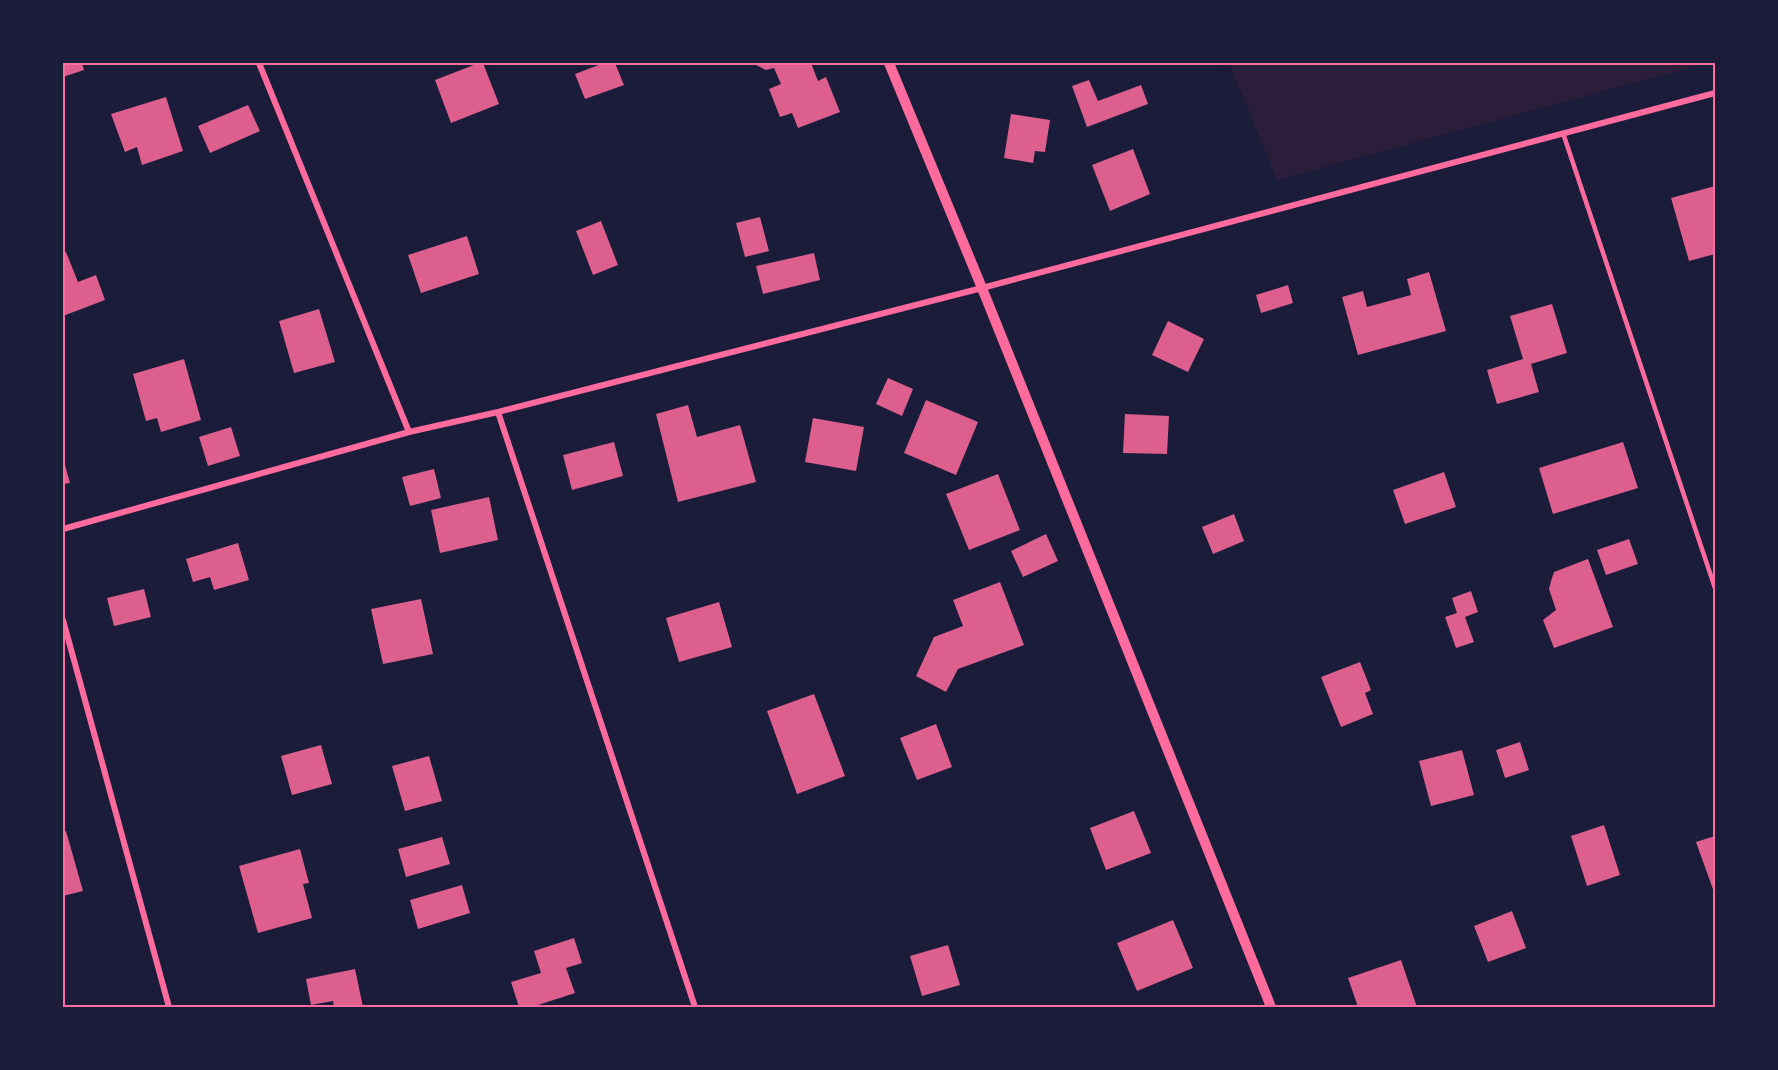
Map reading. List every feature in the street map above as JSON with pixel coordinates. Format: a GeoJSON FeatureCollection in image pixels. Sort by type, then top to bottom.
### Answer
{"type":"FeatureCollection","features":[{"type":"Feature","properties":{"kind":"street"},"geometry":{"type":"LineString","coordinates":[[259,63],[409,432]]}},
{"type":"Feature","properties":{"kind":"street"},"geometry":{"type":"LineString","coordinates":[[889,63],[982,288],[1270,1007]]}},
{"type":"Feature","properties":{"kind":"street"},"geometry":{"type":"LineString","coordinates":[[63,529],[409,432],[982,288],[1715,93]]}},
{"type":"Feature","properties":{"kind":"street"},"geometry":{"type":"LineString","coordinates":[[498,411],[695,1007]]}},
{"type":"Feature","properties":{"kind":"street"},"geometry":{"type":"LineString","coordinates":[[63,620],[169,1007]]}},
{"type":"Feature","properties":{"kind":"lane"},"geometry":{"type":"LineString","coordinates":[[1563,133],[1715,588]]}},
{"type":"Feature","properties":{"kind":"shaded area"},"geometry":{"type":"Polygon","coordinates":[[[1229,63],[1707,63],[1277,180],[1229,63]]]}},
{"type":"Feature","properties":{"kind":"building"},"geometry":{"type":"Polygon","coordinates":[[[63,63],[82,63],[84,70],[63,77],[63,63]]]}},
{"type":"Feature","properties":{"kind":"building"},"geometry":{"type":"Polygon","coordinates":[[[483,63],[499,104],[451,123],[435,80],[483,63]]]}},
{"type":"Feature","properties":{"kind":"building"},"geometry":{"type":"Polygon","coordinates":[[[604,63],[615,63],[624,85],[585,99],[575,74],[604,63]]]}},
{"type":"Feature","properties":{"kind":"building"},"geometry":{"type":"Polygon","coordinates":[[[752,63],[811,63],[818,81],[826,77],[840,112],[798,128],[792,113],[780,117],[769,89],[781,84],[774,68],[766,70],[752,63]]]}},
{"type":"Feature","properties":{"kind":"building"},"geometry":{"type":"Polygon","coordinates":[[[1089,80],[1098,101],[1141,85],[1148,104],[1087,127],[1072,86],[1089,80]]]}},
{"type":"Feature","properties":{"kind":"building"},"geometry":{"type":"Polygon","coordinates":[[[166,97],[183,151],[142,165],[137,147],[125,152],[111,114],[166,97]]]}},
{"type":"Feature","properties":{"kind":"building"},"geometry":{"type":"Polygon","coordinates":[[[248,105],[260,131],[210,153],[198,126],[248,105]]]}},
{"type":"Feature","properties":{"kind":"building"},"geometry":{"type":"Polygon","coordinates":[[[1011,114],[1050,120],[1045,152],[1035,151],[1033,163],[1004,158],[1011,114]]]}},
{"type":"Feature","properties":{"kind":"building"},"geometry":{"type":"Polygon","coordinates":[[[1133,149],[1150,194],[1110,211],[1092,165],[1133,149]]]}},
{"type":"Feature","properties":{"kind":"building"},"geometry":{"type":"Polygon","coordinates":[[[1715,186],[1715,254],[1689,261],[1671,198],[1715,186]]]}},
{"type":"Feature","properties":{"kind":"building"},"geometry":{"type":"Polygon","coordinates":[[[760,217],[769,251],[745,257],[736,223],[760,217]]]}},
{"type":"Feature","properties":{"kind":"building"},"geometry":{"type":"Polygon","coordinates":[[[601,221],[618,265],[593,275],[576,231],[601,221]]]}},
{"type":"Feature","properties":{"kind":"building"},"geometry":{"type":"Polygon","coordinates":[[[467,236],[479,274],[421,293],[408,255],[467,236]]]}},
{"type":"Feature","properties":{"kind":"building"},"geometry":{"type":"Polygon","coordinates":[[[66,252],[78,282],[96,275],[105,300],[63,316],[63,253],[66,252]]]}},
{"type":"Feature","properties":{"kind":"building"},"geometry":{"type":"Polygon","coordinates":[[[814,253],[820,280],[763,294],[756,266],[814,253]]]}},
{"type":"Feature","properties":{"kind":"building"},"geometry":{"type":"Polygon","coordinates":[[[1429,272],[1446,331],[1358,355],[1342,297],[1363,291],[1367,307],[1411,295],[1407,279],[1429,272]]]}},
{"type":"Feature","properties":{"kind":"building"},"geometry":{"type":"Polygon","coordinates":[[[1288,285],[1293,303],[1261,313],[1256,295],[1288,285]]]}},
{"type":"Feature","properties":{"kind":"building"},"geometry":{"type":"Polygon","coordinates":[[[1552,304],[1567,353],[1531,364],[1539,392],[1497,404],[1487,370],[1523,359],[1510,316],[1552,304]]]}},
{"type":"Feature","properties":{"kind":"building"},"geometry":{"type":"Polygon","coordinates":[[[319,309],[335,362],[294,373],[279,321],[319,309]]]}},
{"type":"Feature","properties":{"kind":"building"},"geometry":{"type":"Polygon","coordinates":[[[1168,321],[1204,339],[1188,372],[1152,355],[1168,321]]]}},
{"type":"Feature","properties":{"kind":"building"},"geometry":{"type":"Polygon","coordinates":[[[184,359],[201,420],[161,432],[157,418],[146,421],[133,374],[184,359]]]}},
{"type":"Feature","properties":{"kind":"building"},"geometry":{"type":"Polygon","coordinates":[[[888,378],[913,389],[902,416],[876,404],[888,378]]]}},
{"type":"Feature","properties":{"kind":"building"},"geometry":{"type":"Polygon","coordinates":[[[926,400],[978,422],[956,475],[904,453],[926,400]]]}},
{"type":"Feature","properties":{"kind":"building"},"geometry":{"type":"Polygon","coordinates":[[[688,405],[697,437],[740,425],[756,482],[678,502],[656,414],[688,405]]]}},
{"type":"Feature","properties":{"kind":"building"},"geometry":{"type":"Polygon","coordinates":[[[1125,414],[1169,416],[1167,454],[1123,453],[1125,414]]]}},
{"type":"Feature","properties":{"kind":"building"},"geometry":{"type":"Polygon","coordinates":[[[813,418],[864,427],[856,471],[805,462],[813,418]]]}},
{"type":"Feature","properties":{"kind":"building"},"geometry":{"type":"Polygon","coordinates":[[[231,427],[240,456],[208,466],[199,437],[231,427]]]}},
{"type":"Feature","properties":{"kind":"building"},"geometry":{"type":"Polygon","coordinates":[[[614,442],[623,476],[572,490],[563,455],[614,442]]]}},
{"type":"Feature","properties":{"kind":"building"},"geometry":{"type":"Polygon","coordinates":[[[1623,442],[1638,488],[1553,514],[1539,468],[1623,442]]]}},
{"type":"Feature","properties":{"kind":"building"},"geometry":{"type":"Polygon","coordinates":[[[63,458],[70,483],[63,484],[63,458]]]}},
{"type":"Feature","properties":{"kind":"building"},"geometry":{"type":"Polygon","coordinates":[[[434,469],[441,498],[410,506],[402,477],[434,469]]]}},
{"type":"Feature","properties":{"kind":"building"},"geometry":{"type":"Polygon","coordinates":[[[1444,472],[1456,507],[1405,524],[1393,490],[1444,472]]]}},
{"type":"Feature","properties":{"kind":"building"},"geometry":{"type":"Polygon","coordinates":[[[998,474],[1020,530],[969,550],[946,494],[998,474]]]}},
{"type":"Feature","properties":{"kind":"building"},"geometry":{"type":"Polygon","coordinates":[[[489,497],[498,540],[440,553],[431,510],[489,497]]]}},
{"type":"Feature","properties":{"kind":"building"},"geometry":{"type":"Polygon","coordinates":[[[1234,514],[1244,541],[1213,554],[1202,527],[1234,514]]]}},
{"type":"Feature","properties":{"kind":"building"},"geometry":{"type":"Polygon","coordinates":[[[1046,534],[1058,561],[1023,577],[1011,551],[1046,534]]]}},
{"type":"Feature","properties":{"kind":"building"},"geometry":{"type":"Polygon","coordinates":[[[1629,539],[1638,564],[1606,575],[1597,550],[1629,539]]]}},
{"type":"Feature","properties":{"kind":"building"},"geometry":{"type":"Polygon","coordinates":[[[238,543],[249,580],[214,590],[210,577],[193,582],[186,559],[238,543]]]}},
{"type":"Feature","properties":{"kind":"building"},"geometry":{"type":"Polygon","coordinates":[[[1588,559],[1613,627],[1554,648],[1543,620],[1556,610],[1549,589],[1554,572],[1588,559]]]}},
{"type":"Feature","properties":{"kind":"building"},"geometry":{"type":"Polygon","coordinates":[[[1000,582],[1024,645],[958,669],[946,692],[916,676],[934,637],[963,626],[953,600],[1000,582]]]}},
{"type":"Feature","properties":{"kind":"building"},"geometry":{"type":"Polygon","coordinates":[[[144,589],[151,617],[114,626],[107,598],[144,589]]]}},
{"type":"Feature","properties":{"kind":"building"},"geometry":{"type":"Polygon","coordinates":[[[1471,591],[1478,612],[1465,617],[1474,642],[1456,648],[1445,617],[1457,613],[1452,598],[1471,591]]]}},
{"type":"Feature","properties":{"kind":"building"},"geometry":{"type":"Polygon","coordinates":[[[421,599],[433,654],[383,664],[371,609],[421,599]]]}},
{"type":"Feature","properties":{"kind":"building"},"geometry":{"type":"Polygon","coordinates":[[[719,602],[732,647],[679,662],[666,618],[719,602]]]}},
{"type":"Feature","properties":{"kind":"building"},"geometry":{"type":"Polygon","coordinates":[[[1360,662],[1371,690],[1365,693],[1373,714],[1341,727],[1321,677],[1360,662]]]}},
{"type":"Feature","properties":{"kind":"building"},"geometry":{"type":"Polygon","coordinates":[[[814,694],[845,776],[797,794],[767,711],[814,694]]]}},
{"type":"Feature","properties":{"kind":"building"},"geometry":{"type":"Polygon","coordinates":[[[936,724],[952,767],[917,780],[900,738],[936,724]]]}},
{"type":"Feature","properties":{"kind":"building"},"geometry":{"type":"Polygon","coordinates":[[[1520,742],[1529,770],[1505,778],[1496,750],[1520,742]]]}},
{"type":"Feature","properties":{"kind":"building"},"geometry":{"type":"Polygon","coordinates":[[[321,745],[332,784],[292,795],[281,756],[321,745]]]}},
{"type":"Feature","properties":{"kind":"building"},"geometry":{"type":"Polygon","coordinates":[[[1462,750],[1474,795],[1431,806],[1419,761],[1462,750]]]}},
{"type":"Feature","properties":{"kind":"building"},"geometry":{"type":"Polygon","coordinates":[[[429,756],[442,801],[405,811],[392,766],[429,756]]]}},
{"type":"Feature","properties":{"kind":"building"},"geometry":{"type":"Polygon","coordinates":[[[1134,811],[1151,853],[1106,870],[1090,828],[1134,811]]]}},
{"type":"Feature","properties":{"kind":"building"},"geometry":{"type":"Polygon","coordinates":[[[1604,825],[1620,875],[1587,886],[1571,836],[1604,825]]]}},
{"type":"Feature","properties":{"kind":"building"},"geometry":{"type":"Polygon","coordinates":[[[63,831],[66,831],[83,891],[63,896],[63,831]]]}},
{"type":"Feature","properties":{"kind":"building"},"geometry":{"type":"Polygon","coordinates":[[[1715,836],[1715,895],[1696,842],[1715,836]]]}},
{"type":"Feature","properties":{"kind":"building"},"geometry":{"type":"Polygon","coordinates":[[[442,837],[450,864],[406,877],[398,849],[442,837]]]}},
{"type":"Feature","properties":{"kind":"building"},"geometry":{"type":"Polygon","coordinates":[[[300,849],[309,883],[303,884],[312,918],[258,933],[239,866],[300,849]]]}},
{"type":"Feature","properties":{"kind":"building"},"geometry":{"type":"Polygon","coordinates":[[[462,885],[470,913],[418,929],[410,900],[462,885]]]}},
{"type":"Feature","properties":{"kind":"building"},"geometry":{"type":"Polygon","coordinates":[[[1512,911],[1526,948],[1488,962],[1474,926],[1512,911]]]}},
{"type":"Feature","properties":{"kind":"building"},"geometry":{"type":"Polygon","coordinates":[[[1173,920],[1193,968],[1137,991],[1117,943],[1173,920]]]}},
{"type":"Feature","properties":{"kind":"building"},"geometry":{"type":"Polygon","coordinates":[[[574,938],[582,963],[566,968],[575,993],[532,1007],[519,1007],[511,982],[541,973],[534,951],[574,938]]]}},
{"type":"Feature","properties":{"kind":"building"},"geometry":{"type":"Polygon","coordinates":[[[948,945],[960,985],[922,996],[910,956],[948,945]]]}},
{"type":"Feature","properties":{"kind":"building"},"geometry":{"type":"Polygon","coordinates":[[[1401,960],[1417,1007],[1358,1007],[1348,978],[1401,960]]]}},
{"type":"Feature","properties":{"kind":"building"},"geometry":{"type":"Polygon","coordinates":[[[355,969],[363,1007],[334,1007],[333,1001],[311,1005],[306,979],[355,969]]]}}]}
